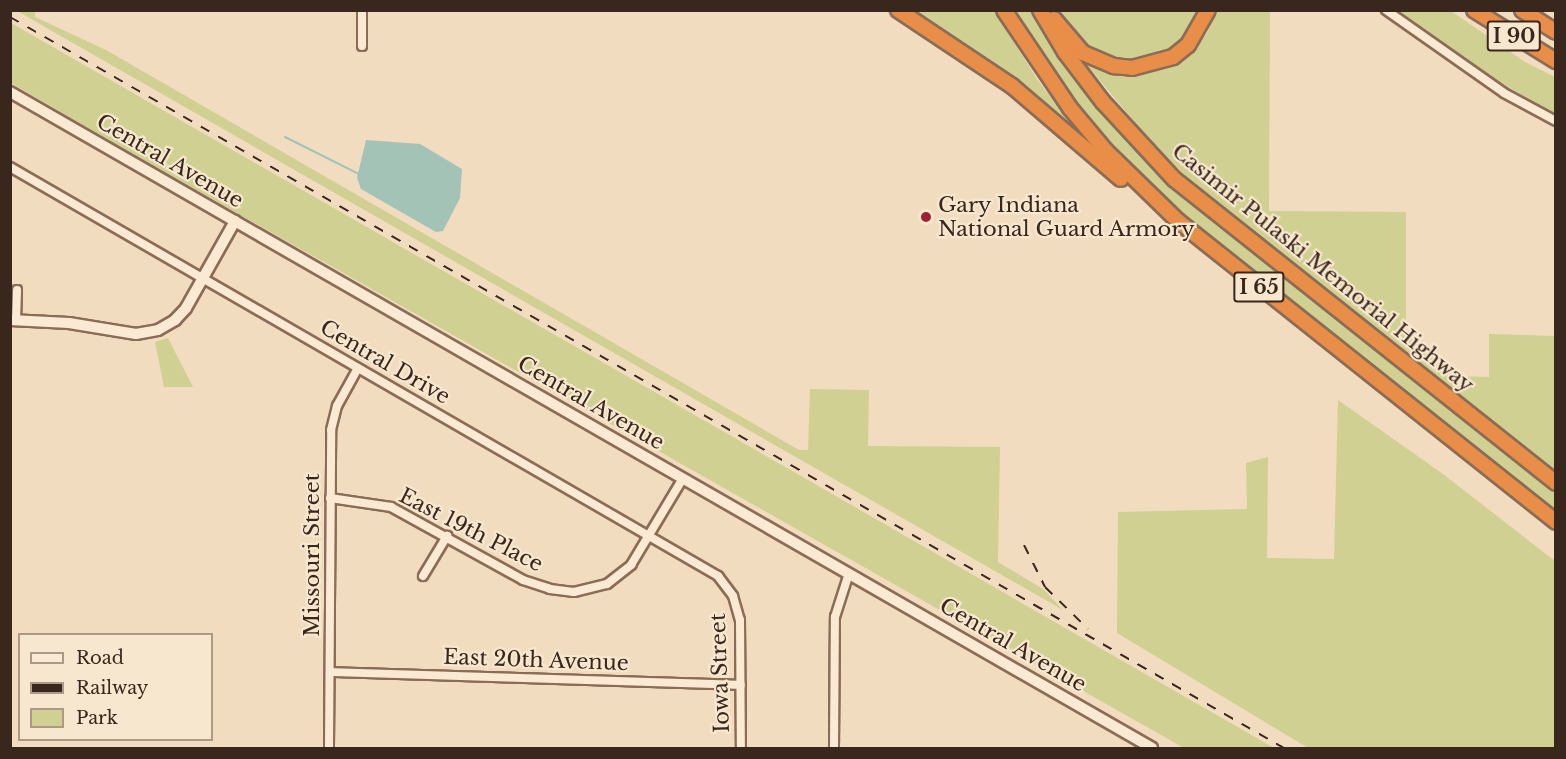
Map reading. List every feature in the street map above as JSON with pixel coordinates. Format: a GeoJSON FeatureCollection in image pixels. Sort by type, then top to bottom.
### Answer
{"type":"FeatureCollection","features":[{"type":"Feature","properties":{"kind":"highway"},"geometry":{"type":"LineString","coordinates":[[898,10],[1012,86],[1124,181],[1178,221]]}},
{"type":"Feature","properties":{"kind":"highway","name":"I 65"},"geometry":{"type":"LineString","coordinates":[[1005,10],[1031,56],[1084,125],[1178,221],[1556,522]]}},
{"type":"Feature","properties":{"kind":"highway","name":"Casimir Pulaski Memorial Highway"},"geometry":{"type":"LineString","coordinates":[[1040,10],[1065,52],[1103,102],[1174,178],[1556,483]]}},
{"type":"Feature","properties":{"kind":"highway"},"geometry":{"type":"LineString","coordinates":[[1047,10],[1083,52],[1114,66],[1132,68],[1173,57],[1188,45],[1208,10]]}},
{"type":"Feature","properties":{"kind":"highway","name":"I 90"},"geometry":{"type":"LineString","coordinates":[[1474,10],[1556,61]]}},
{"type":"Feature","properties":{"kind":"highway","name":"I 90"},"geometry":{"type":"LineString","coordinates":[[1522,10],[1556,32]]}},
{"type":"Feature","properties":{"kind":"main road","name":"Central Avenue"},"geometry":{"type":"LineString","coordinates":[[10,92],[1152,748]]}},
{"type":"Feature","properties":{"kind":"main road"},"geometry":{"type":"LineString","coordinates":[[13,320],[151,333],[180,316],[235,221]]}},
{"type":"Feature","properties":{"kind":"street"},"geometry":{"type":"LineString","coordinates":[[362,10],[362,46]]}},
{"type":"Feature","properties":{"kind":"street"},"geometry":{"type":"LineString","coordinates":[[1386,10],[1504,93],[1556,121]]}},
{"type":"Feature","properties":{"kind":"street","name":"Central Drive"},"geometry":{"type":"LineString","coordinates":[[10,167],[650,535],[712,572],[733,596]]}},
{"type":"Feature","properties":{"kind":"street"},"geometry":{"type":"LineString","coordinates":[[13,320],[17,290]]}},
{"type":"Feature","properties":{"kind":"street","name":"Missouri Street"},"geometry":{"type":"LineString","coordinates":[[329,748],[332,421],[358,368]]}},
{"type":"Feature","properties":{"kind":"street","name":"East 19th Place"},"geometry":{"type":"LineString","coordinates":[[330,498],[392,507],[523,579],[549,589],[574,592],[597,588],[616,578],[637,557],[683,478]]}},
{"type":"Feature","properties":{"kind":"street"},"geometry":{"type":"LineString","coordinates":[[423,576],[447,536]]}},
{"type":"Feature","properties":{"kind":"street"},"geometry":{"type":"LineString","coordinates":[[834,748],[835,617],[849,573]]}},
{"type":"Feature","properties":{"kind":"street","name":"Iowa Street"},"geometry":{"type":"LineString","coordinates":[[733,596],[740,620],[741,748]]}},
{"type":"Feature","properties":{"kind":"street","name":"East 20th Avenue"},"geometry":{"type":"LineString","coordinates":[[330,672],[741,685]]}},
{"type":"Feature","properties":{"kind":"green space"},"geometry":{"type":"Polygon","coordinates":[[[17,11],[35,11],[35,17],[106,50],[799,450],[808,450],[810,389],[869,390],[868,446],[1000,447],[998,562],[1043,589],[1063,610],[17,11]]]}},
{"type":"Feature","properties":{"kind":"green space"},"geometry":{"type":"Polygon","coordinates":[[[910,11],[994,11],[1039,82],[1076,130],[1013,78],[910,11]]]}},
{"type":"Feature","properties":{"kind":"green space"},"geometry":{"type":"Polygon","coordinates":[[[1012,11],[1031,11],[1123,136],[1171,184],[1219,227],[1555,491],[1555,513],[1171,209],[1068,99],[1012,11]]]}},
{"type":"Feature","properties":{"kind":"green space"},"geometry":{"type":"Polygon","coordinates":[[[1058,11],[1201,11],[1180,43],[1166,53],[1131,62],[1083,44],[1058,11]]]}},
{"type":"Feature","properties":{"kind":"green space"},"geometry":{"type":"Polygon","coordinates":[[[1216,11],[1270,11],[1269,211],[1406,212],[1406,331],[1451,376],[1489,377],[1489,334],[1555,336],[1555,471],[1197,187],[1153,144],[1082,59],[1106,70],[1147,72],[1194,50],[1207,33],[1216,11]]]}},
{"type":"Feature","properties":{"kind":"green space"},"geometry":{"type":"Polygon","coordinates":[[[1399,11],[1451,11],[1525,62],[1555,77],[1555,114],[1498,81],[1399,11]]]}},
{"type":"Feature","properties":{"kind":"green space"},"geometry":{"type":"Polygon","coordinates":[[[11,23],[1274,748],[1184,748],[138,157],[11,83],[11,23]]]}},
{"type":"Feature","properties":{"kind":"green space"},"geometry":{"type":"Polygon","coordinates":[[[168,338],[193,387],[164,387],[155,342],[168,338]]]}},
{"type":"Feature","properties":{"kind":"green space"},"geometry":{"type":"Polygon","coordinates":[[[1338,400],[1443,474],[1555,561],[1555,748],[1308,748],[1117,633],[1118,512],[1247,509],[1246,463],[1268,457],[1267,558],[1334,559],[1338,400]]]}},
{"type":"Feature","properties":{"kind":"shaded area"},"geometry":{"type":"Polygon","coordinates":[[[366,140],[420,144],[462,169],[460,198],[443,231],[436,232],[361,189],[357,178],[366,140]]]}},
{"type":"Feature","properties":{"kind":"waterway"},"geometry":{"type":"LineString","coordinates":[[285,137],[359,174]]}},
{"type":"Feature","properties":{"kind":"railway"},"geometry":{"type":"LineString","coordinates":[[10,17],[1284,748]]}},
{"type":"Feature","properties":{"kind":"railway"},"geometry":{"type":"LineString","coordinates":[[1024,545],[1045,587],[1088,629]]}},
{"type":"Feature","properties":{"kind":"place","name":"Gary Indiana National Guard Armory"},"geometry":{"type":"Point","coordinates":[926,217]}}]}
